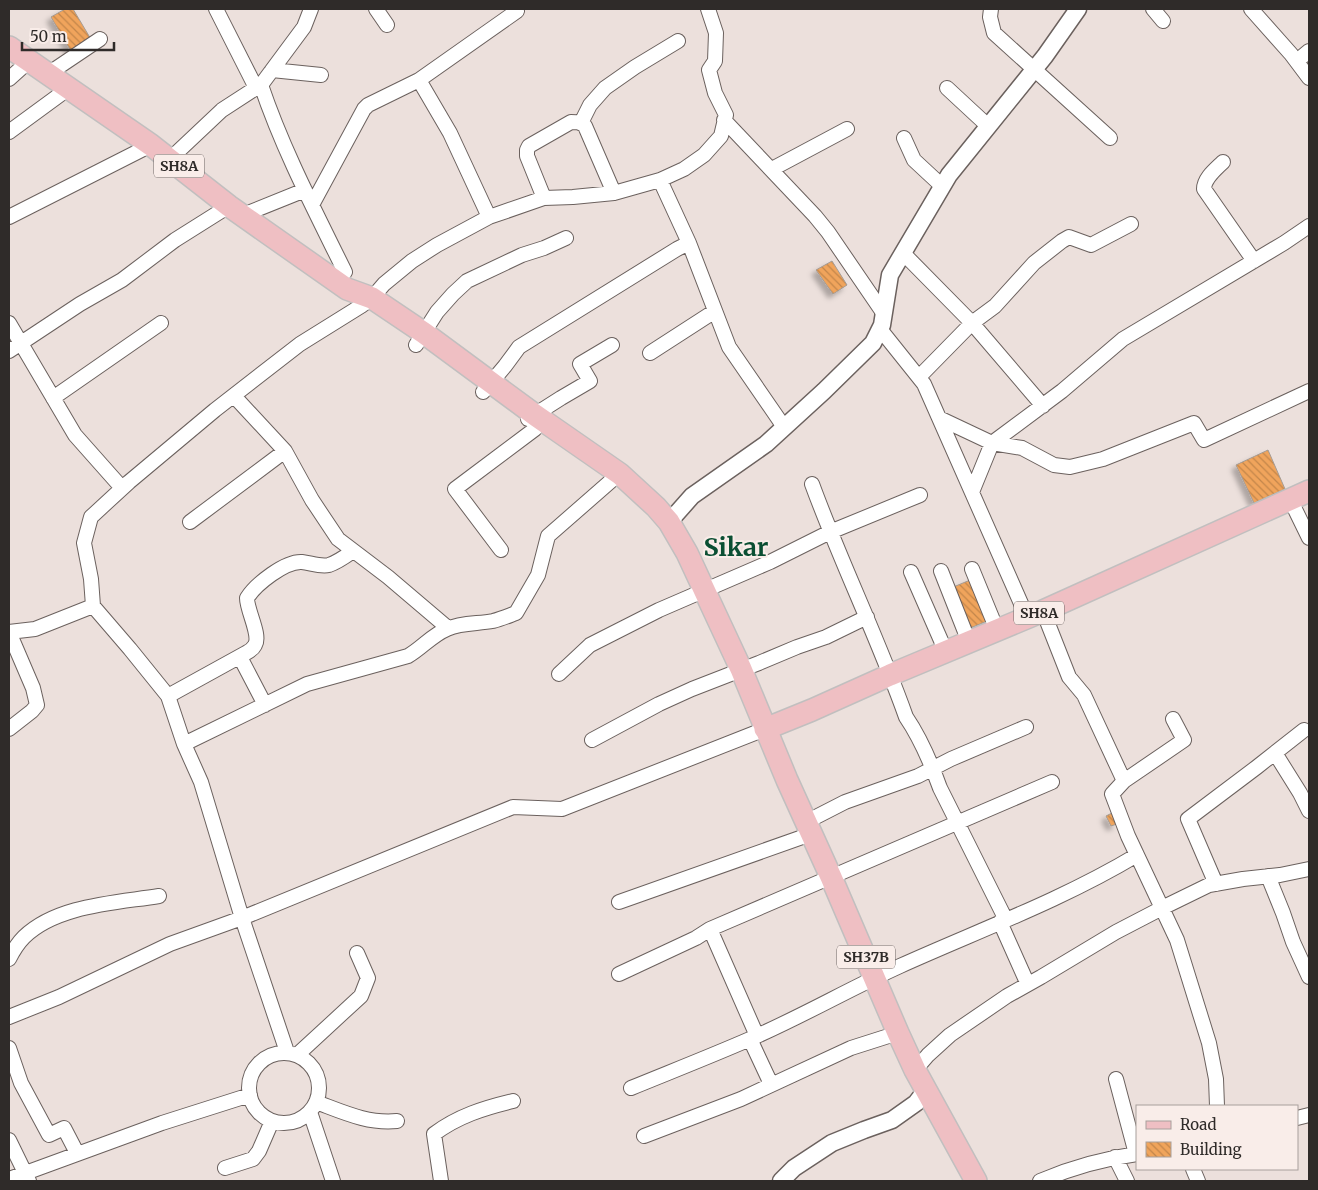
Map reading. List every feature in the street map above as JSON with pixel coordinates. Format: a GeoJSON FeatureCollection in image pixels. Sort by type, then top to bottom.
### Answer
{"type":"FeatureCollection","features":[{"type":"Feature","properties":{"kind":"main road","name":"SH8A"},"geometry":{"type":"LineString","coordinates":[[9,47],[151,145],[236,210],[346,280],[366,302],[487,387],[612,480],[643,496]]}},
{"type":"Feature","properties":{"kind":"main road","name":"SH8A"},"geometry":{"type":"LineString","coordinates":[[532,421],[620,474],[656,507],[669,522],[687,552],[741,669],[765,729],[1035,614],[1300,495]]}},
{"type":"Feature","properties":{"kind":"main road","name":"SH37B"},"geometry":{"type":"LineString","coordinates":[[765,729],[915,1070],[976,1181]]}},
{"type":"Feature","properties":{"kind":"street"},"geometry":{"type":"LineString","coordinates":[[216,9],[258,87],[346,280]]}},
{"type":"Feature","properties":{"kind":"street"},"geometry":{"type":"LineString","coordinates":[[170,159],[222,110],[258,87],[304,27],[312,9]]}},
{"type":"Feature","properties":{"kind":"street"},"geometry":{"type":"LineString","coordinates":[[376,9],[387,25]]}},
{"type":"Feature","properties":{"kind":"street"},"geometry":{"type":"LineString","coordinates":[[292,1053],[242,918],[201,782],[184,744],[168,696],[93,606],[91,579],[84,543],[91,517],[122,488],[234,396],[300,344],[366,302],[412,261],[436,245],[489,217],[544,198],[614,193],[660,180],[684,169],[704,155],[721,136],[726,115],[715,93],[709,70],[715,61],[716,33],[708,9]]}},
{"type":"Feature","properties":{"kind":"street"},"geometry":{"type":"LineString","coordinates":[[991,9],[990,17],[994,33],[1035,68],[1110,138]]}},
{"type":"Feature","properties":{"kind":"street"},"geometry":{"type":"LineString","coordinates":[[669,522],[692,496],[766,444],[873,343],[882,322],[890,275],[942,186],[1035,68],[1078,9]]}},
{"type":"Feature","properties":{"kind":"street"},"geometry":{"type":"LineString","coordinates":[[1152,9],[1163,21]]}},
{"type":"Feature","properties":{"kind":"street"},"geometry":{"type":"LineString","coordinates":[[1254,10],[1309,78]]}},
{"type":"Feature","properties":{"kind":"street"},"geometry":{"type":"LineString","coordinates":[[312,205],[364,110],[373,102],[419,80],[517,11]]}},
{"type":"Feature","properties":{"kind":"street"},"geometry":{"type":"LineString","coordinates":[[48,74],[100,38]]}},
{"type":"Feature","properties":{"kind":"street"},"geometry":{"type":"LineString","coordinates":[[580,123],[590,105],[605,88],[678,41]]}},
{"type":"Feature","properties":{"kind":"street"},"geometry":{"type":"LineString","coordinates":[[1296,61],[1309,51]]}},
{"type":"Feature","properties":{"kind":"street"},"geometry":{"type":"LineString","coordinates":[[9,79],[29,61]]}},
{"type":"Feature","properties":{"kind":"street"},"geometry":{"type":"LineString","coordinates":[[272,70],[321,75]]}},
{"type":"Feature","properties":{"kind":"street"},"geometry":{"type":"LineString","coordinates":[[419,80],[450,133],[489,217]]}},
{"type":"Feature","properties":{"kind":"street"},"geometry":{"type":"LineString","coordinates":[[9,132],[69,88]]}},
{"type":"Feature","properties":{"kind":"street"},"geometry":{"type":"LineString","coordinates":[[947,88],[988,126]]}},
{"type":"Feature","properties":{"kind":"street"},"geometry":{"type":"LineString","coordinates":[[724,120],[800,199],[828,232],[882,322],[924,384],[972,492],[1069,677],[1084,695],[1124,781]]}},
{"type":"Feature","properties":{"kind":"street"},"geometry":{"type":"LineString","coordinates":[[544,198],[527,150],[529,146],[570,122],[580,123],[585,126],[614,193]]}},
{"type":"Feature","properties":{"kind":"street"},"geometry":{"type":"LineString","coordinates":[[772,170],[847,129]]}},
{"type":"Feature","properties":{"kind":"street"},"geometry":{"type":"LineString","coordinates":[[904,138],[914,160],[942,186]]}},
{"type":"Feature","properties":{"kind":"street"},"geometry":{"type":"LineString","coordinates":[[9,217],[151,145]]}},
{"type":"Feature","properties":{"kind":"street"},"geometry":{"type":"LineString","coordinates":[[1223,162],[1207,179],[1204,189],[1254,261]]}},
{"type":"Feature","properties":{"kind":"street"},"geometry":{"type":"LineString","coordinates":[[660,180],[689,243],[729,347],[784,428]]}},
{"type":"Feature","properties":{"kind":"street"},"geometry":{"type":"LineString","coordinates":[[9,351],[80,304],[122,280],[175,240],[236,210],[305,190]]}},
{"type":"Feature","properties":{"kind":"street"},"geometry":{"type":"LineString","coordinates":[[919,377],[972,323],[995,306],[1034,262],[1062,241],[1069,238],[1091,245],[1131,224]]}},
{"type":"Feature","properties":{"kind":"street"},"geometry":{"type":"LineString","coordinates":[[972,492],[992,443],[1062,391],[1123,339],[1309,226]]}},
{"type":"Feature","properties":{"kind":"street"},"geometry":{"type":"LineString","coordinates":[[420,339],[437,312],[467,281],[522,255],[566,238]]}},
{"type":"Feature","properties":{"kind":"street"},"geometry":{"type":"LineString","coordinates":[[487,387],[520,347],[689,243]]}},
{"type":"Feature","properties":{"kind":"street"},"geometry":{"type":"LineString","coordinates":[[903,253],[972,323],[1043,406]]}},
{"type":"Feature","properties":{"kind":"street"},"geometry":{"type":"LineString","coordinates":[[650,353],[715,311]]}},
{"type":"Feature","properties":{"kind":"street"},"geometry":{"type":"LineString","coordinates":[[9,323],[74,435],[122,488]]}},
{"type":"Feature","properties":{"kind":"street"},"geometry":{"type":"LineString","coordinates":[[53,398],[161,323]]}},
{"type":"Feature","properties":{"kind":"street"},"geometry":{"type":"LineString","coordinates":[[501,550],[455,489],[532,421],[561,398],[590,381],[580,364],[612,345]]}},
{"type":"Feature","properties":{"kind":"street"},"geometry":{"type":"LineString","coordinates":[[939,418],[992,443],[1022,448],[1054,465],[1070,467],[1103,459],[1194,424],[1204,440],[1309,392]]}},
{"type":"Feature","properties":{"kind":"street"},"geometry":{"type":"LineString","coordinates":[[234,396],[285,451],[312,500],[338,539],[388,577],[448,628]]}},
{"type":"Feature","properties":{"kind":"street"},"geometry":{"type":"LineString","coordinates":[[190,522],[285,451]]}},
{"type":"Feature","properties":{"kind":"street"},"geometry":{"type":"LineString","coordinates":[[184,744],[306,684],[408,656],[448,628],[494,621],[516,614],[538,575],[548,536],[612,480]]}},
{"type":"Feature","properties":{"kind":"street"},"geometry":{"type":"LineString","coordinates":[[812,484],[906,717],[916,732],[933,767],[940,788],[1003,921],[1025,978]]}},
{"type":"Feature","properties":{"kind":"street"},"geometry":{"type":"LineString","coordinates":[[559,674],[590,644],[659,610],[770,562],[830,532],[920,495]]}},
{"type":"Feature","properties":{"kind":"street"},"geometry":{"type":"LineString","coordinates":[[1300,495],[1309,538]]}},
{"type":"Feature","properties":{"kind":"street"},"geometry":{"type":"LineString","coordinates":[[168,696],[251,650],[257,642],[257,637],[247,598],[255,588],[278,569],[294,562],[329,565],[353,551]]}},
{"type":"Feature","properties":{"kind":"street"},"geometry":{"type":"LineString","coordinates":[[972,569],[997,630]]}},
{"type":"Feature","properties":{"kind":"street"},"geometry":{"type":"LineString","coordinates":[[941,571],[969,642]]}},
{"type":"Feature","properties":{"kind":"street"},"geometry":{"type":"LineString","coordinates":[[912,572],[946,652]]}},
{"type":"Feature","properties":{"kind":"street"},"geometry":{"type":"LineString","coordinates":[[9,729],[37,705],[33,688],[9,632],[35,629],[93,606]]}},
{"type":"Feature","properties":{"kind":"street"},"geometry":{"type":"LineString","coordinates":[[592,740],[659,704],[692,689],[826,637],[867,617]]}},
{"type":"Feature","properties":{"kind":"street"},"geometry":{"type":"LineString","coordinates":[[240,657],[265,705]]}},
{"type":"Feature","properties":{"kind":"street"},"geometry":{"type":"LineString","coordinates":[[1173,719],[1184,740],[1124,781],[1112,794],[1128,836],[1177,940],[1209,1043],[1216,1079],[1217,1105]]}},
{"type":"Feature","properties":{"kind":"street"},"geometry":{"type":"LineString","coordinates":[[619,902],[808,828],[845,802],[918,776],[933,767],[1026,727]]}},
{"type":"Feature","properties":{"kind":"street"},"geometry":{"type":"LineString","coordinates":[[9,1016],[59,997],[170,944],[242,918],[513,807],[562,809],[765,729]]}},
{"type":"Feature","properties":{"kind":"street"},"geometry":{"type":"LineString","coordinates":[[1216,884],[1188,819],[1304,730]]}},
{"type":"Feature","properties":{"kind":"street"},"geometry":{"type":"LineString","coordinates":[[1275,753],[1309,811]]}},
{"type":"Feature","properties":{"kind":"street"},"geometry":{"type":"LineString","coordinates":[[619,974],[696,938],[710,929],[1052,782]]}},
{"type":"Feature","properties":{"kind":"street"},"geometry":{"type":"LineString","coordinates":[[630,1088],[753,1038],[875,977],[1049,902],[1137,855]]}},
{"type":"Feature","properties":{"kind":"street"},"geometry":{"type":"LineString","coordinates":[[915,1070],[950,1035],[1007,996],[1116,932],[1162,908],[1209,885],[1295,872],[1309,868]]}},
{"type":"Feature","properties":{"kind":"street"},"geometry":{"type":"LineString","coordinates":[[1268,876],[1293,942],[1309,977]]}},
{"type":"Feature","properties":{"kind":"street"},"geometry":{"type":"LineString","coordinates":[[9,959],[18,943],[28,933],[56,917],[85,908],[159,896]]}},
{"type":"Feature","properties":{"kind":"street"},"geometry":{"type":"LineString","coordinates":[[710,929],[771,1084]]}},
{"type":"Feature","properties":{"kind":"street"},"geometry":{"type":"LineString","coordinates":[[292,1053],[361,996],[368,978],[358,953]]}},
{"type":"Feature","properties":{"kind":"street"},"geometry":{"type":"LineString","coordinates":[[644,1136],[741,1099],[851,1048],[898,1032]]}},
{"type":"Feature","properties":{"kind":"street"},"geometry":{"type":"LineString","coordinates":[[9,1048],[21,1083],[49,1135],[64,1128],[77,1153]]}},
{"type":"Feature","properties":{"kind":"street"},"geometry":{"type":"LineString","coordinates":[[275,1053],[292,1053],[308,1061],[316,1071],[320,1082],[319,1095],[313,1107],[307,1116],[296,1122],[284,1124],[262,1116],[254,1107],[250,1094],[251,1075],[257,1065],[275,1053]]}},
{"type":"Feature","properties":{"kind":"street"},"geometry":{"type":"LineString","coordinates":[[1116,1079],[1136,1150]]}},
{"type":"Feature","properties":{"kind":"street"},"geometry":{"type":"LineString","coordinates":[[781,1181],[794,1168],[832,1143],[892,1120],[916,1103],[926,1090]]}},
{"type":"Feature","properties":{"kind":"street"},"geometry":{"type":"LineString","coordinates":[[9,1179],[28,1176],[77,1153],[250,1094]]}},
{"type":"Feature","properties":{"kind":"street"},"geometry":{"type":"LineString","coordinates":[[441,1181],[434,1134],[448,1123],[488,1107],[513,1101]]}},
{"type":"Feature","properties":{"kind":"street"},"geometry":{"type":"LineString","coordinates":[[313,1107],[364,1120],[385,1123],[397,1121]]}},
{"type":"Feature","properties":{"kind":"street"},"geometry":{"type":"LineString","coordinates":[[313,1107],[333,1181]]}},
{"type":"Feature","properties":{"kind":"street"},"geometry":{"type":"LineString","coordinates":[[225,1168],[253,1159],[259,1151],[272,1121]]}},
{"type":"Feature","properties":{"kind":"street"},"geometry":{"type":"LineString","coordinates":[[9,1140],[28,1176]]}},
{"type":"Feature","properties":{"kind":"street"},"geometry":{"type":"LineString","coordinates":[[1040,1181],[1065,1170],[1115,1157],[1136,1154]]}},
{"type":"Feature","properties":{"kind":"street"},"geometry":{"type":"LineString","coordinates":[[1115,1157],[1127,1181]]}},
{"type":"Feature","properties":{"kind":"building"},"geometry":{"type":"Polygon","coordinates":[[[65,9],[73,9],[92,41],[72,53],[51,17],[65,9]]]}},
{"type":"Feature","properties":{"kind":"building"},"geometry":{"type":"Polygon","coordinates":[[[832,261],[847,285],[833,294],[816,270],[832,261]]]}},
{"type":"Feature","properties":{"kind":"building"},"geometry":{"type":"Polygon","coordinates":[[[1268,450],[1285,489],[1254,503],[1236,465],[1268,450]]]}},
{"type":"Feature","properties":{"kind":"building"},"geometry":{"type":"Polygon","coordinates":[[[975,578],[992,619],[968,629],[951,588],[975,578]]]}},
{"type":"Feature","properties":{"kind":"building"},"geometry":{"type":"Polygon","coordinates":[[[1112,813],[1117,824],[1111,826],[1106,816],[1112,813]]]}},
{"type":"Feature","properties":{"kind":"district","name":"Sikar"},"geometry":{"type":"Point","coordinates":[736,547]}}]}
